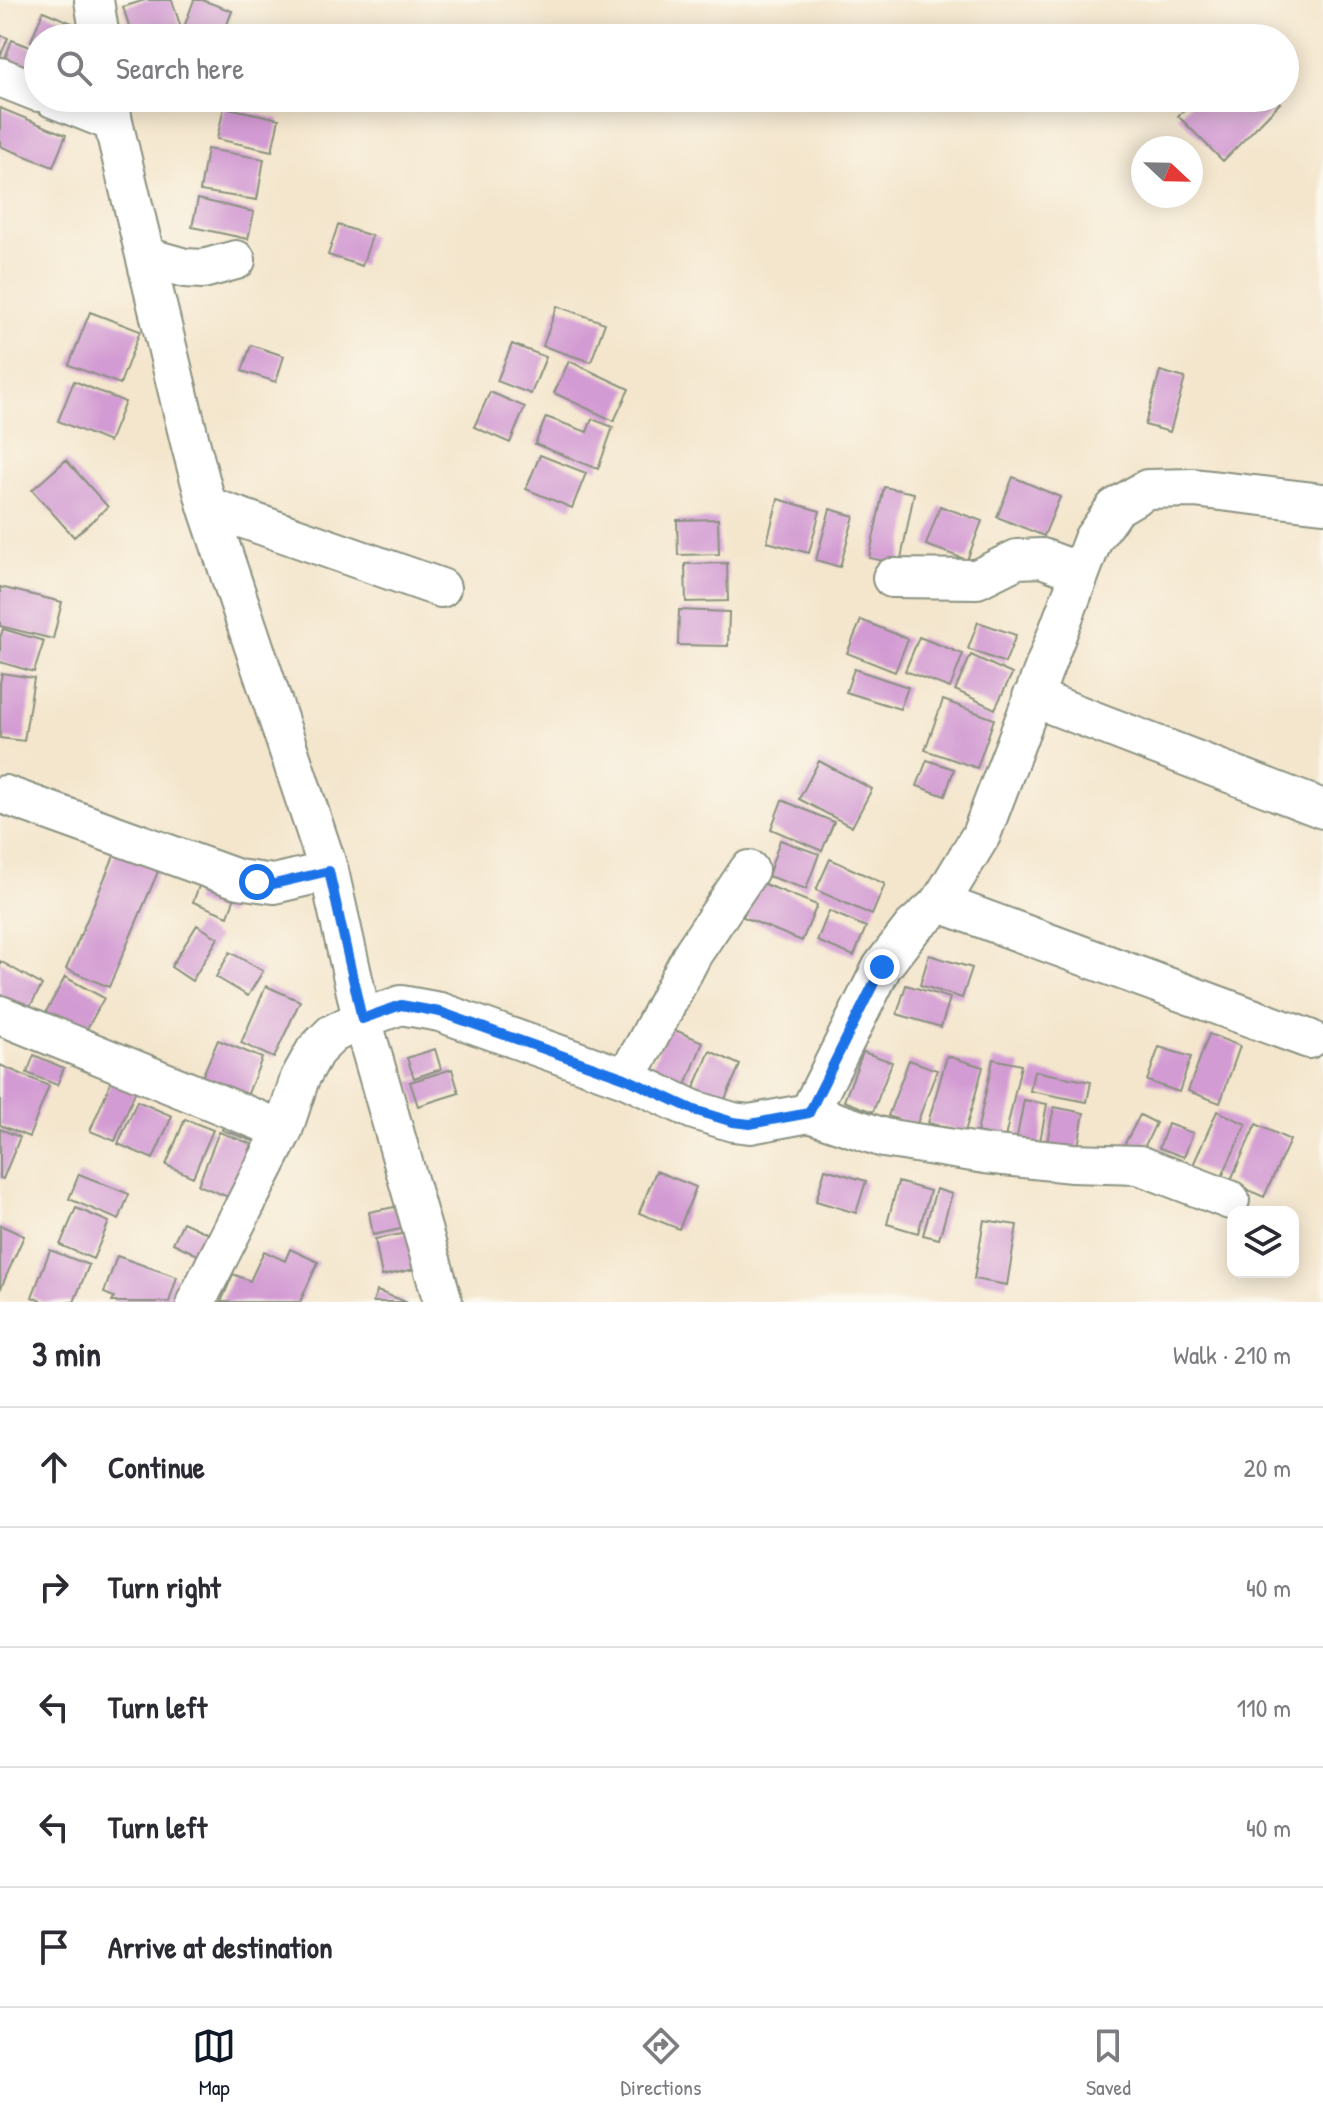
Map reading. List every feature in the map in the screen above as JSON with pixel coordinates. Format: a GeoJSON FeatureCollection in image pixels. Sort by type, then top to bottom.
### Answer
{"type":"FeatureCollection","features":[{"type":"Feature","properties":{"kind":"street"},"geometry":{"type":"LineString","coordinates":[[94,0],[98,24]]}},
{"type":"Feature","properties":{"kind":"street"},"geometry":{"type":"LineString","coordinates":[[0,77],[24,86]]}},
{"type":"Feature","properties":{"kind":"street"},"geometry":{"type":"LineString","coordinates":[[111,112],[207,506],[329,871],[362,1019],[443,1302]]}},
{"type":"Feature","properties":{"kind":"street"},"geometry":{"type":"LineString","coordinates":[[146,257],[185,268],[203,269],[236,260]]}},
{"type":"Feature","properties":{"kind":"street"},"geometry":{"type":"LineString","coordinates":[[809,1113],[882,967],[912,928],[940,903],[981,835],[1079,572],[1093,539],[1115,508],[1147,489],[1194,488],[1323,503]]}},
{"type":"Feature","properties":{"kind":"street"},"geometry":{"type":"LineString","coordinates":[[207,506],[441,588]]}},
{"type":"Feature","properties":{"kind":"street"},"geometry":{"type":"LineString","coordinates":[[892,578],[977,579],[1017,559],[1042,558],[1079,572]]}},
{"type":"Feature","properties":{"kind":"street"},"geometry":{"type":"LineString","coordinates":[[1032,697],[1323,809]]}},
{"type":"Feature","properties":{"kind":"street"},"geometry":{"type":"LineString","coordinates":[[5,795],[238,879],[274,884],[329,871]]}},
{"type":"Feature","properties":{"kind":"street"},"geometry":{"type":"LineString","coordinates":[[625,1078],[693,953],[749,870]]}},
{"type":"Feature","properties":{"kind":"street"},"geometry":{"type":"LineString","coordinates":[[940,903],[1309,1039]]}},
{"type":"Feature","properties":{"kind":"street"},"geometry":{"type":"LineString","coordinates":[[196,1302],[283,1130],[300,1078],[315,1051],[332,1034],[401,1005],[440,1012],[625,1078],[694,1110],[733,1122],[750,1124],[809,1113],[884,1138],[985,1154],[1139,1165],[1230,1200]]}},
{"type":"Feature","properties":{"kind":"street"},"geometry":{"type":"LineString","coordinates":[[1,1018],[283,1130]]}},
{"type":"Feature","properties":{"kind":"building"},"geometry":{"type":"Polygon","coordinates":[[[145,0],[172,0],[180,24],[128,24],[123,7],[145,0]]]}},
{"type":"Feature","properties":{"kind":"building"},"geometry":{"type":"Polygon","coordinates":[[[194,0],[232,11],[227,24],[185,24],[194,0]]]}},
{"type":"Feature","properties":{"kind":"building"},"geometry":{"type":"Polygon","coordinates":[[[43,11],[74,24],[38,24],[43,11]]]}},
{"type":"Feature","properties":{"kind":"building"},"geometry":{"type":"Polygon","coordinates":[[[0,35],[8,38],[0,57],[0,35]]]}},
{"type":"Feature","properties":{"kind":"building"},"geometry":{"type":"Polygon","coordinates":[[[12,40],[24,45],[24,81],[0,72],[12,40]]]}},
{"type":"Feature","properties":{"kind":"building"},"geometry":{"type":"Polygon","coordinates":[[[0,108],[66,135],[53,167],[0,146],[0,108]]]}},
{"type":"Feature","properties":{"kind":"building"},"geometry":{"type":"Polygon","coordinates":[[[223,112],[247,112],[279,119],[272,151],[217,139],[223,112]]]}},
{"type":"Feature","properties":{"kind":"building"},"geometry":{"type":"Polygon","coordinates":[[[1182,112],[1271,112],[1223,161],[1203,141],[1203,136],[1198,136],[1178,116],[1182,112]]]}},
{"type":"Feature","properties":{"kind":"building"},"geometry":{"type":"Polygon","coordinates":[[[207,149],[264,159],[257,200],[200,191],[207,149]]]}},
{"type":"Feature","properties":{"kind":"building"},"geometry":{"type":"Polygon","coordinates":[[[198,199],[254,212],[248,239],[192,227],[198,199]]]}},
{"type":"Feature","properties":{"kind":"building"},"geometry":{"type":"Polygon","coordinates":[[[338,225],[372,236],[362,266],[328,255],[338,225]]]}},
{"type":"Feature","properties":{"kind":"building"},"geometry":{"type":"Polygon","coordinates":[[[557,306],[605,323],[591,362],[543,346],[557,306]]]}},
{"type":"Feature","properties":{"kind":"building"},"geometry":{"type":"Polygon","coordinates":[[[90,312],[140,331],[120,384],[69,365],[90,312]]]}},
{"type":"Feature","properties":{"kind":"building"},"geometry":{"type":"Polygon","coordinates":[[[512,344],[546,357],[531,394],[497,381],[512,344]]]}},
{"type":"Feature","properties":{"kind":"building"},"geometry":{"type":"Polygon","coordinates":[[[251,345],[284,356],[276,382],[242,371],[251,345]]]}},
{"type":"Feature","properties":{"kind":"building"},"geometry":{"type":"Polygon","coordinates":[[[569,361],[629,389],[614,421],[554,393],[569,361]]]}},
{"type":"Feature","properties":{"kind":"building"},"geometry":{"type":"Polygon","coordinates":[[[1160,371],[1185,378],[1170,432],[1145,425],[1160,371]]]}},
{"type":"Feature","properties":{"kind":"building"},"geometry":{"type":"Polygon","coordinates":[[[74,381],[125,402],[109,442],[58,421],[74,381]]]}},
{"type":"Feature","properties":{"kind":"building"},"geometry":{"type":"Polygon","coordinates":[[[490,392],[525,407],[510,443],[474,427],[490,392]]]}},
{"type":"Feature","properties":{"kind":"building"},"geometry":{"type":"Polygon","coordinates":[[[546,417],[587,432],[592,419],[613,427],[598,469],[535,444],[546,417]]]}},
{"type":"Feature","properties":{"kind":"building"},"geometry":{"type":"Polygon","coordinates":[[[540,455],[586,473],[572,508],[526,489],[540,455]]]}},
{"type":"Feature","properties":{"kind":"building"},"geometry":{"type":"Polygon","coordinates":[[[66,460],[108,507],[74,537],[32,490],[66,460]]]}},
{"type":"Feature","properties":{"kind":"building"},"geometry":{"type":"Polygon","coordinates":[[[1013,477],[1060,497],[1044,536],[997,517],[1013,477]]]}},
{"type":"Feature","properties":{"kind":"building"},"geometry":{"type":"Polygon","coordinates":[[[884,487],[914,493],[900,564],[869,558],[884,487]]]}},
{"type":"Feature","properties":{"kind":"building"},"geometry":{"type":"Polygon","coordinates":[[[778,499],[820,511],[809,553],[767,542],[778,499]]]}},
{"type":"Feature","properties":{"kind":"building"},"geometry":{"type":"Polygon","coordinates":[[[940,506],[982,521],[967,560],[926,545],[940,506]]]}},
{"type":"Feature","properties":{"kind":"building"},"geometry":{"type":"Polygon","coordinates":[[[830,509],[854,516],[840,567],[816,560],[830,509]]]}},
{"type":"Feature","properties":{"kind":"building"},"geometry":{"type":"Polygon","coordinates":[[[718,519],[719,554],[678,555],[677,520],[718,519]]]}},
{"type":"Feature","properties":{"kind":"building"},"geometry":{"type":"Polygon","coordinates":[[[727,563],[728,601],[686,602],[685,564],[727,563]]]}},
{"type":"Feature","properties":{"kind":"building"},"geometry":{"type":"Polygon","coordinates":[[[0,587],[62,602],[53,639],[0,626],[0,587]]]}},
{"type":"Feature","properties":{"kind":"building"},"geometry":{"type":"Polygon","coordinates":[[[679,610],[729,612],[728,646],[678,645],[679,610]]]}},
{"type":"Feature","properties":{"kind":"building"},"geometry":{"type":"Polygon","coordinates":[[[861,620],[908,639],[895,672],[847,653],[861,620]]]}},
{"type":"Feature","properties":{"kind":"building"},"geometry":{"type":"Polygon","coordinates":[[[978,622],[1016,635],[1005,663],[968,649],[978,622]]]}},
{"type":"Feature","properties":{"kind":"building"},"geometry":{"type":"Polygon","coordinates":[[[3,629],[44,641],[34,672],[0,662],[3,629]]]}},
{"type":"Feature","properties":{"kind":"building"},"geometry":{"type":"Polygon","coordinates":[[[919,637],[963,654],[950,688],[905,671],[919,637]]]}},
{"type":"Feature","properties":{"kind":"building"},"geometry":{"type":"Polygon","coordinates":[[[971,655],[1012,674],[995,709],[955,690],[971,655]]]}},
{"type":"Feature","properties":{"kind":"building"},"geometry":{"type":"Polygon","coordinates":[[[854,669],[908,687],[900,709],[846,692],[854,669]]]}},
{"type":"Feature","properties":{"kind":"building"},"geometry":{"type":"Polygon","coordinates":[[[2,673],[34,678],[24,741],[0,738],[2,673]]]}},
{"type":"Feature","properties":{"kind":"building"},"geometry":{"type":"Polygon","coordinates":[[[943,700],[994,719],[977,768],[925,750],[943,700]]]}},
{"type":"Feature","properties":{"kind":"building"},"geometry":{"type":"Polygon","coordinates":[[[927,760],[954,769],[945,796],[917,786],[927,760]]]}},
{"type":"Feature","properties":{"kind":"building"},"geometry":{"type":"Polygon","coordinates":[[[819,761],[872,789],[852,827],[799,799],[819,761]]]}},
{"type":"Feature","properties":{"kind":"building"},"geometry":{"type":"Polygon","coordinates":[[[782,800],[834,822],[822,851],[771,829],[782,800]]]}},
{"type":"Feature","properties":{"kind":"building"},"geometry":{"type":"Polygon","coordinates":[[[780,840],[819,854],[806,889],[768,876],[780,840]]]}},
{"type":"Feature","properties":{"kind":"building"},"geometry":{"type":"Polygon","coordinates":[[[119,844],[162,862],[109,987],[66,969],[119,844]]]}},
{"type":"Feature","properties":{"kind":"building"},"geometry":{"type":"Polygon","coordinates":[[[830,859],[885,884],[872,915],[816,890],[830,859]]]}},
{"type":"Feature","properties":{"kind":"building"},"geometry":{"type":"Polygon","coordinates":[[[201,881],[236,894],[228,916],[193,902],[201,881]]]}},
{"type":"Feature","properties":{"kind":"building"},"geometry":{"type":"Polygon","coordinates":[[[757,881],[817,905],[802,941],[743,917],[757,881]]]}},
{"type":"Feature","properties":{"kind":"building"},"geometry":{"type":"Polygon","coordinates":[[[829,911],[866,927],[854,956],[817,941],[829,911]]]}},
{"type":"Feature","properties":{"kind":"building"},"geometry":{"type":"Polygon","coordinates":[[[197,925],[218,938],[192,981],[171,967],[197,925]]]}},
{"type":"Feature","properties":{"kind":"building"},"geometry":{"type":"Polygon","coordinates":[[[230,952],[263,971],[248,996],[216,977],[230,952]]]}},
{"type":"Feature","properties":{"kind":"building"},"geometry":{"type":"Polygon","coordinates":[[[929,955],[972,968],[962,998],[920,985],[929,955]]]}},
{"type":"Feature","properties":{"kind":"building"},"geometry":{"type":"Polygon","coordinates":[[[0,961],[42,985],[22,1021],[0,1009],[0,961]]]}},
{"type":"Feature","properties":{"kind":"building"},"geometry":{"type":"Polygon","coordinates":[[[65,977],[104,998],[81,1040],[42,1019],[65,977]]]}},
{"type":"Feature","properties":{"kind":"building"},"geometry":{"type":"Polygon","coordinates":[[[906,985],[950,998],[941,1027],[897,1014],[906,985]]]}},
{"type":"Feature","properties":{"kind":"building"},"geometry":{"type":"Polygon","coordinates":[[[266,986],[300,1001],[274,1058],[241,1043],[266,986]]]}},
{"type":"Feature","properties":{"kind":"building"},"geometry":{"type":"Polygon","coordinates":[[[668,1027],[703,1042],[686,1085],[650,1071],[668,1027]]]}},
{"type":"Feature","properties":{"kind":"building"},"geometry":{"type":"Polygon","coordinates":[[[1209,1034],[1240,1046],[1220,1103],[1188,1091],[1209,1034]]]}},
{"type":"Feature","properties":{"kind":"building"},"geometry":{"type":"Polygon","coordinates":[[[218,1040],[262,1058],[247,1096],[202,1077],[218,1040]]]}},
{"type":"Feature","properties":{"kind":"building"},"geometry":{"type":"Polygon","coordinates":[[[1159,1047],[1191,1057],[1179,1092],[1147,1081],[1159,1047]]]}},
{"type":"Feature","properties":{"kind":"building"},"geometry":{"type":"Polygon","coordinates":[[[435,1049],[441,1069],[414,1078],[407,1058],[435,1049]]]}},
{"type":"Feature","properties":{"kind":"building"},"geometry":{"type":"Polygon","coordinates":[[[710,1051],[740,1065],[722,1106],[692,1093],[710,1051]]]}},
{"type":"Feature","properties":{"kind":"building"},"geometry":{"type":"Polygon","coordinates":[[[863,1052],[892,1062],[873,1112],[844,1101],[863,1052]]]}},
{"type":"Feature","properties":{"kind":"building"},"geometry":{"type":"Polygon","coordinates":[[[34,1055],[64,1068],[57,1085],[27,1073],[34,1055]]]}},
{"type":"Feature","properties":{"kind":"building"},"geometry":{"type":"Polygon","coordinates":[[[947,1056],[983,1067],[965,1132],[928,1123],[947,1056]]]}},
{"type":"Feature","properties":{"kind":"building"},"geometry":{"type":"Polygon","coordinates":[[[993,1059],[1021,1065],[1005,1138],[977,1132],[993,1059]]]}},
{"type":"Feature","properties":{"kind":"building"},"geometry":{"type":"Polygon","coordinates":[[[909,1060],[937,1070],[916,1126],[888,1116],[909,1060]]]}},
{"type":"Feature","properties":{"kind":"building"},"geometry":{"type":"Polygon","coordinates":[[[0,1065],[49,1086],[29,1137],[0,1125],[0,1065]]]}},
{"type":"Feature","properties":{"kind":"building"},"geometry":{"type":"Polygon","coordinates":[[[452,1069],[459,1093],[418,1106],[410,1082],[452,1069]]]}},
{"type":"Feature","properties":{"kind":"building"},"geometry":{"type":"Polygon","coordinates":[[[116,1070],[140,1080],[115,1141],[90,1131],[116,1070]]]}},
{"type":"Feature","properties":{"kind":"building"},"geometry":{"type":"Polygon","coordinates":[[[1034,1071],[1091,1082],[1087,1102],[1030,1091],[1034,1071]]]}},
{"type":"Feature","properties":{"kind":"building"},"geometry":{"type":"Polygon","coordinates":[[[1024,1100],[1047,1104],[1039,1147],[1016,1142],[1024,1100]]]}},
{"type":"Feature","properties":{"kind":"building"},"geometry":{"type":"Polygon","coordinates":[[[137,1101],[172,1116],[153,1159],[118,1144],[137,1101]]]}},
{"type":"Feature","properties":{"kind":"building"},"geometry":{"type":"Polygon","coordinates":[[[1054,1107],[1084,1113],[1076,1158],[1045,1152],[1054,1107]]]}},
{"type":"Feature","properties":{"kind":"building"},"geometry":{"type":"Polygon","coordinates":[[[1217,1111],[1246,1124],[1221,1179],[1193,1165],[1217,1111]]]}},
{"type":"Feature","properties":{"kind":"building"},"geometry":{"type":"Polygon","coordinates":[[[229,1112],[260,1124],[253,1141],[222,1130],[229,1112]]]}},
{"type":"Feature","properties":{"kind":"building"},"geometry":{"type":"Polygon","coordinates":[[[1140,1115],[1156,1123],[1141,1154],[1124,1145],[1140,1115]]]}},
{"type":"Feature","properties":{"kind":"building"},"geometry":{"type":"Polygon","coordinates":[[[185,1119],[213,1130],[193,1177],[166,1165],[185,1119]]]}},
{"type":"Feature","properties":{"kind":"building"},"geometry":{"type":"Polygon","coordinates":[[[1168,1124],[1193,1133],[1184,1157],[1159,1148],[1168,1124]]]}},
{"type":"Feature","properties":{"kind":"building"},"geometry":{"type":"Polygon","coordinates":[[[1256,1124],[1290,1140],[1264,1197],[1230,1182],[1256,1124]]]}},
{"type":"Feature","properties":{"kind":"building"},"geometry":{"type":"Polygon","coordinates":[[[0,1129],[20,1137],[3,1179],[0,1178],[0,1129]]]}},
{"type":"Feature","properties":{"kind":"building"},"geometry":{"type":"Polygon","coordinates":[[[219,1132],[252,1144],[231,1198],[198,1185],[219,1132]]]}},
{"type":"Feature","properties":{"kind":"building"},"geometry":{"type":"Polygon","coordinates":[[[825,1169],[866,1181],[856,1213],[816,1201],[825,1169]]]}},
{"type":"Feature","properties":{"kind":"building"},"geometry":{"type":"Polygon","coordinates":[[[656,1171],[696,1187],[679,1229],[639,1213],[656,1171]]]}},
{"type":"Feature","properties":{"kind":"building"},"geometry":{"type":"Polygon","coordinates":[[[79,1174],[129,1194],[119,1220],[69,1199],[79,1174]]]}},
{"type":"Feature","properties":{"kind":"building"},"geometry":{"type":"Polygon","coordinates":[[[898,1182],[930,1191],[918,1233],[887,1224],[898,1182]]]}},
{"type":"Feature","properties":{"kind":"building"},"geometry":{"type":"Polygon","coordinates":[[[936,1189],[952,1194],[939,1239],[923,1235],[936,1189]]]}},
{"type":"Feature","properties":{"kind":"building"},"geometry":{"type":"Polygon","coordinates":[[[400,1206],[405,1228],[373,1235],[369,1212],[400,1206]]]}},
{"type":"Feature","properties":{"kind":"building"},"geometry":{"type":"Polygon","coordinates":[[[76,1208],[109,1222],[93,1259],[60,1245],[76,1208]]]}},
{"type":"Feature","properties":{"kind":"building"},"geometry":{"type":"Polygon","coordinates":[[[984,1220],[1017,1225],[1007,1285],[974,1279],[984,1220]]]}},
{"type":"Feature","properties":{"kind":"building"},"geometry":{"type":"Polygon","coordinates":[[[183,1222],[220,1239],[210,1261],[173,1243],[183,1222]]]}},
{"type":"Feature","properties":{"kind":"building"},"geometry":{"type":"Polygon","coordinates":[[[0,1225],[24,1236],[0,1290],[0,1225]]]}},
{"type":"Feature","properties":{"kind":"building"},"geometry":{"type":"Polygon","coordinates":[[[408,1233],[415,1269],[382,1276],[375,1239],[408,1233]]]}},
{"type":"Feature","properties":{"kind":"building"},"geometry":{"type":"Polygon","coordinates":[[[290,1249],[318,1262],[300,1302],[221,1302],[233,1274],[250,1281],[264,1251],[285,1261],[290,1249]]]}},
{"type":"Feature","properties":{"kind":"building"},"geometry":{"type":"Polygon","coordinates":[[[50,1250],[89,1265],[74,1302],[43,1302],[32,1297],[50,1250]]]}},
{"type":"Feature","properties":{"kind":"building"},"geometry":{"type":"Polygon","coordinates":[[[117,1256],[177,1277],[169,1302],[112,1302],[114,1297],[104,1293],[117,1256]]]}},
{"type":"Feature","properties":{"kind":"building"},"geometry":{"type":"Polygon","coordinates":[[[377,1291],[407,1302],[373,1302],[377,1291]]]}},
{"type":"Feature","properties":{"kind":"route"},"geometry":{"type":"LineString","coordinates":[[257,882],[274,884],[329,871],[362,1019],[401,1005],[440,1012],[625,1078],[694,1110],[733,1122],[750,1124],[809,1113],[882,967]]}}]}
